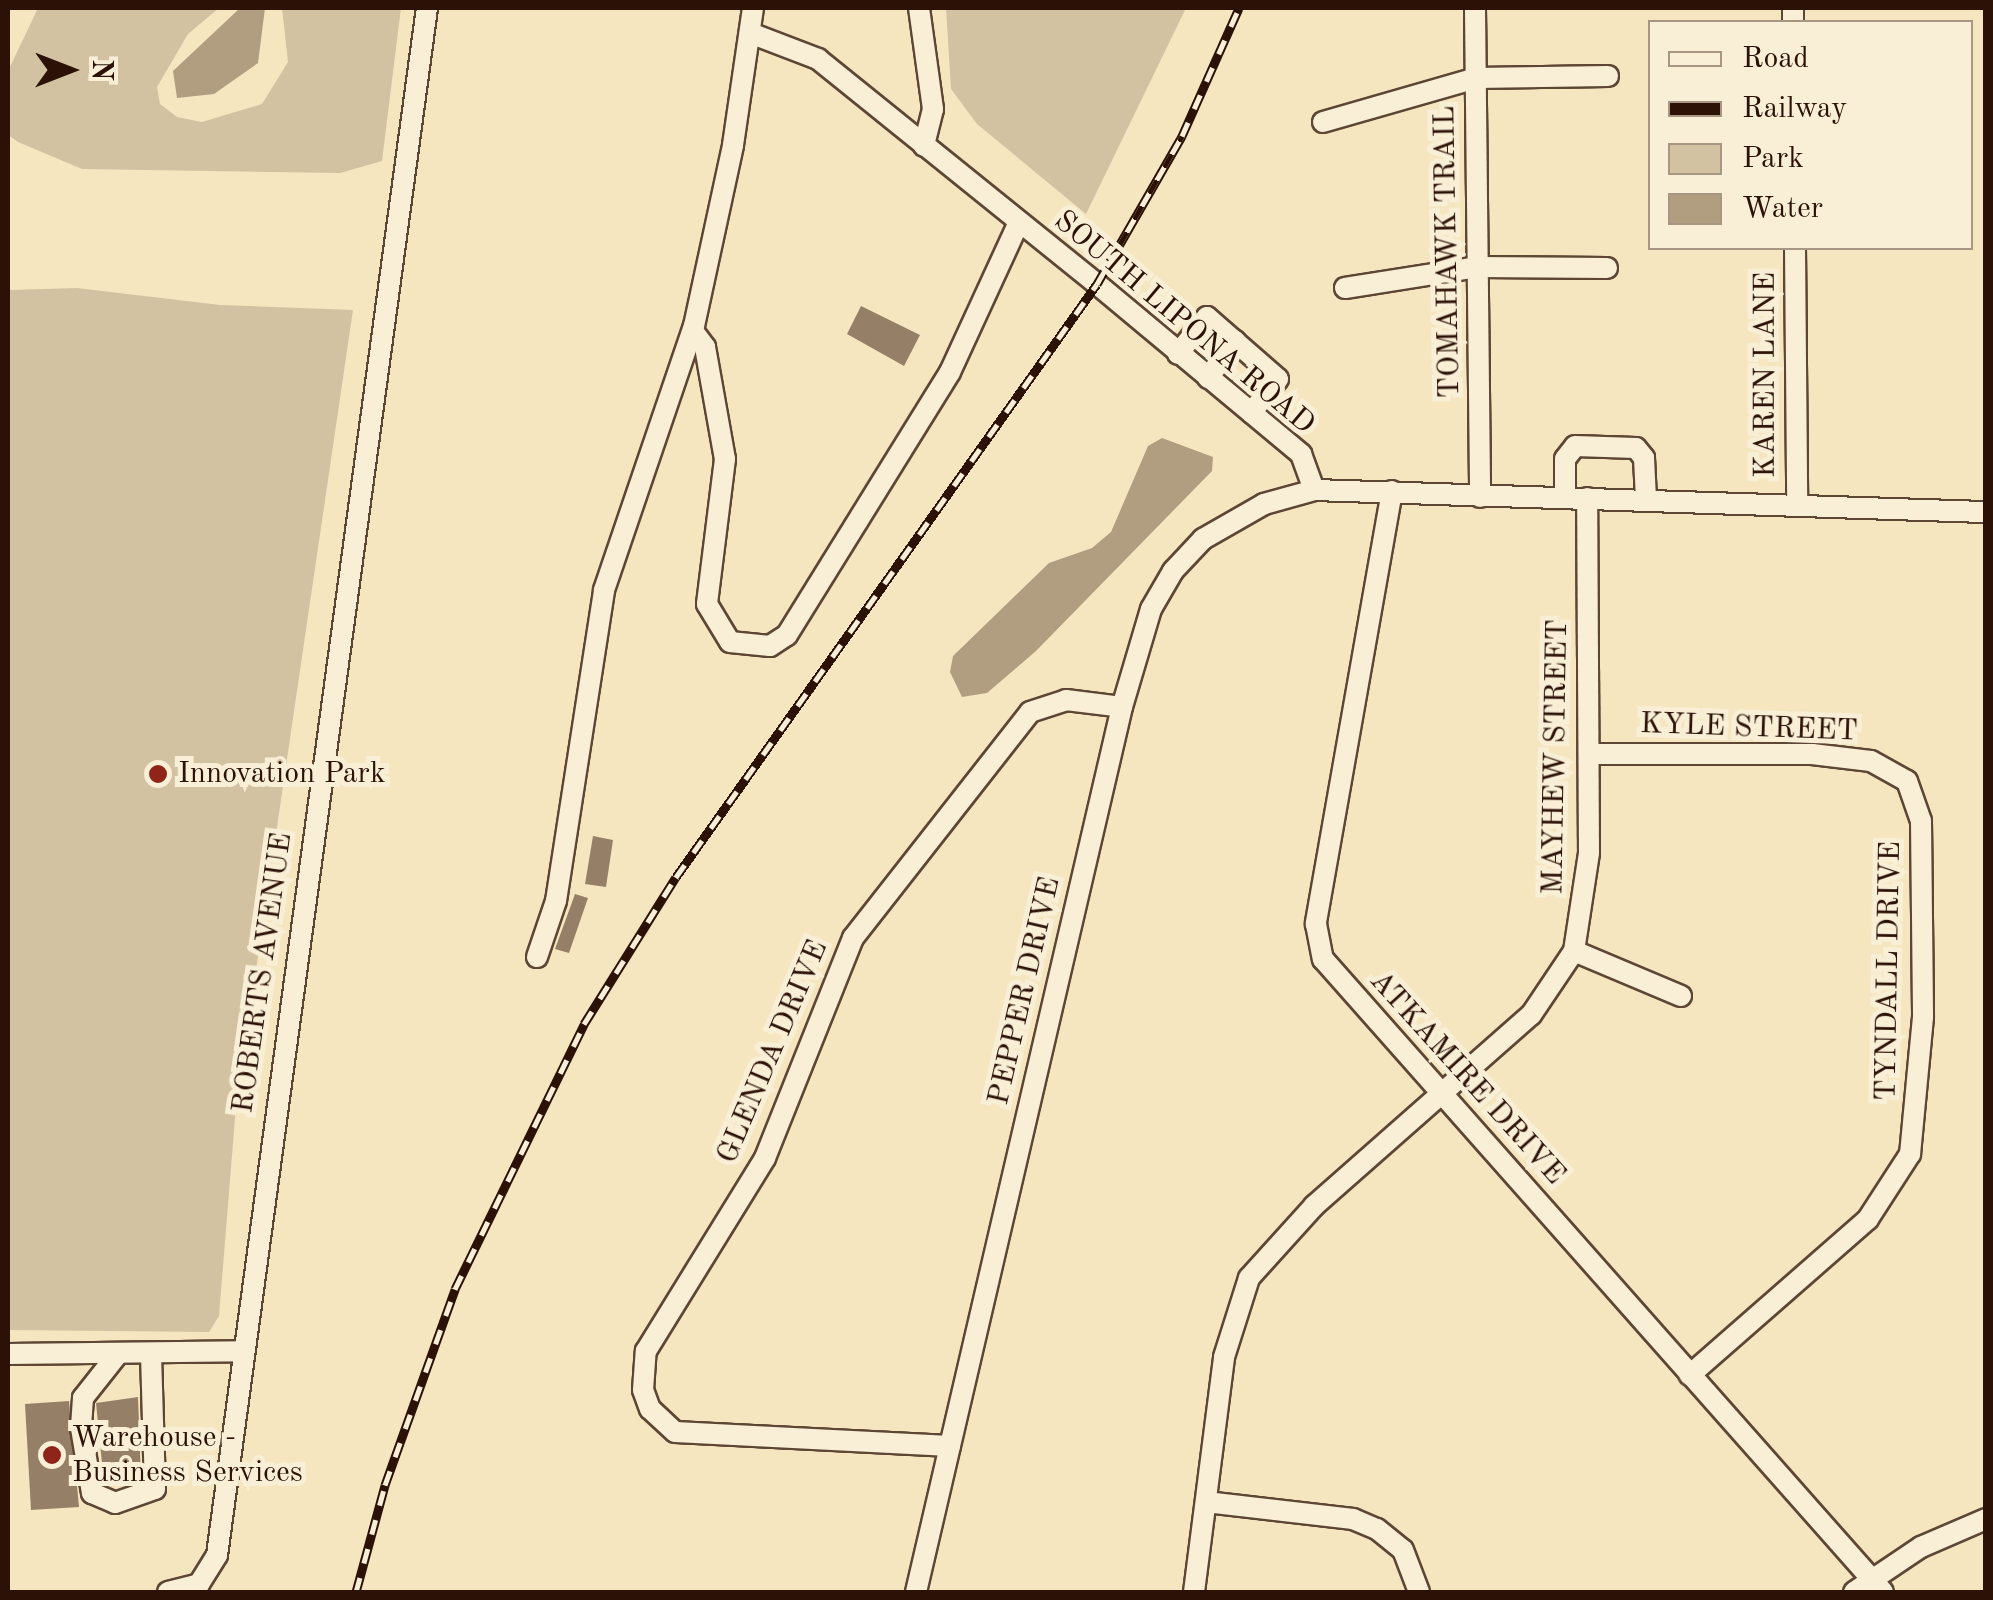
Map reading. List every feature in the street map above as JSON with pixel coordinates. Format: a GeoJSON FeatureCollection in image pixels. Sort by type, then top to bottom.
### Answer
{"type":"FeatureCollection","features":[{"type":"Feature","properties":{"kind":"street","name":"ROBERTS AVENUE"},"geometry":{"type":"LineString","coordinates":[[171,1592],[199,1584],[217,1555],[427,8]]}},
{"type":"Feature","properties":{"kind":"street"},"geometry":{"type":"LineString","coordinates":[[537,957],[556,901],[604,590],[693,331],[752,8]]}},
{"type":"Feature","properties":{"kind":"street"},"geometry":{"type":"LineString","coordinates":[[919,8],[934,109],[924,146]]}},
{"type":"Feature","properties":{"kind":"street","name":"TOMAHAWK TRAIL"},"geometry":{"type":"LineString","coordinates":[[1475,8],[1480,496]]}},
{"type":"Feature","properties":{"kind":"street","name":"SOUTH LIPONA ROAD"},"geometry":{"type":"LineString","coordinates":[[750,33],[818,59],[1301,454],[1314,490]]}},
{"type":"Feature","properties":{"kind":"street"},"geometry":{"type":"LineString","coordinates":[[1322,122],[1476,78],[1608,76]]}},
{"type":"Feature","properties":{"kind":"street"},"geometry":{"type":"LineString","coordinates":[[693,331],[705,347],[725,460],[706,604],[730,642],[770,646],[786,635],[950,372],[1018,224]]}},
{"type":"Feature","properties":{"kind":"street","name":"KAREN LANE"},"geometry":{"type":"LineString","coordinates":[[1795,250],[1797,502]]}},
{"type":"Feature","properties":{"kind":"street"},"geometry":{"type":"LineString","coordinates":[[1344,288],[1478,266],[1608,268]]}},
{"type":"Feature","properties":{"kind":"street"},"geometry":{"type":"LineString","coordinates":[[1178,354],[1207,317],[1278,378],[1250,413]]}},
{"type":"Feature","properties":{"kind":"street"},"geometry":{"type":"LineString","coordinates":[[1208,378],[1235,342]]}},
{"type":"Feature","properties":{"kind":"street"},"geometry":{"type":"LineString","coordinates":[[1566,498],[1566,460],[1575,446],[1636,448],[1644,458],[1646,498]]}},
{"type":"Feature","properties":{"kind":"street"},"geometry":{"type":"LineString","coordinates":[[1314,490],[1797,502],[1986,512]]}},
{"type":"Feature","properties":{"kind":"street","name":"PEPPER DRIVE"},"geometry":{"type":"LineString","coordinates":[[916,1592],[1122,707],[1151,609],[1172,571],[1233,517],[1314,490]]}},
{"type":"Feature","properties":{"kind":"street","name":"ATKAMIRE DRIVE"},"geometry":{"type":"LineString","coordinates":[[1392,491],[1316,938],[1336,976],[1690,1375],[1870,1588]]}},
{"type":"Feature","properties":{"kind":"street","name":"MAYHEW STREET"},"geometry":{"type":"LineString","coordinates":[[1194,1592],[1224,1357],[1248,1278],[1314,1206],[1531,1015],[1574,951],[1587,898],[1588,498]]}},
{"type":"Feature","properties":{"kind":"street","name":"GLENDA DRIVE"},"geometry":{"type":"LineString","coordinates":[[950,1446],[675,1432],[650,1409],[643,1390],[646,1351],[765,1158],[853,938],[1030,712],[1066,700],[1122,707]]}},
{"type":"Feature","properties":{"kind":"street","name":"KYLE STREET"},"geometry":{"type":"LineString","coordinates":[[1588,754],[1812,754],[1871,761],[1904,777]]}},
{"type":"Feature","properties":{"kind":"street","name":"TYNDALL DRIVE"},"geometry":{"type":"LineString","coordinates":[[1690,1375],[1868,1219],[1910,1154],[1921,1089],[1923,843],[1915,796],[1904,777]]}},
{"type":"Feature","properties":{"kind":"street"},"geometry":{"type":"LineString","coordinates":[[1574,951],[1681,996]]}},
{"type":"Feature","properties":{"kind":"street"},"geometry":{"type":"LineString","coordinates":[[8,1354],[151,1356],[243,1352]]}},
{"type":"Feature","properties":{"kind":"street"},"geometry":{"type":"LineString","coordinates":[[117,1355],[83,1398],[82,1428],[92,1494],[115,1503],[154,1489],[151,1356]]}},
{"type":"Feature","properties":{"kind":"street"},"geometry":{"type":"LineString","coordinates":[[1206,1502],[1353,1519],[1377,1528],[1403,1550],[1419,1592]]}},
{"type":"Feature","properties":{"kind":"street"},"geometry":{"type":"LineString","coordinates":[[1870,1588],[1920,1547],[1986,1519]]}},
{"type":"Feature","properties":{"kind":"green space"},"geometry":{"type":"Polygon","coordinates":[[[38,8],[219,8],[188,34],[157,87],[160,104],[177,117],[202,122],[262,104],[288,62],[282,8],[401,8],[382,161],[340,173],[82,169],[18,142],[8,135],[8,71],[38,8]]]}},
{"type":"Feature","properties":{"kind":"green space"},"geometry":{"type":"Polygon","coordinates":[[[946,8],[1186,8],[1086,214],[977,124],[951,89],[946,8]]]}},
{"type":"Feature","properties":{"kind":"green space"},"geometry":{"type":"Polygon","coordinates":[[[77,288],[220,305],[353,310],[236,1106],[219,1316],[209,1332],[8,1330],[8,290],[77,288]]]}},
{"type":"Feature","properties":{"kind":"water"},"geometry":{"type":"Polygon","coordinates":[[[240,8],[265,8],[258,63],[214,94],[177,98],[173,71],[240,8]]]}},
{"type":"Feature","properties":{"kind":"water"},"geometry":{"type":"Polygon","coordinates":[[[1162,438],[1213,457],[1212,471],[1036,651],[987,693],[962,697],[950,672],[953,656],[1049,563],[1092,548],[1111,532],[1148,446],[1162,438]]]}},
{"type":"Feature","properties":{"kind":"building"},"geometry":{"type":"Polygon","coordinates":[[[861,306],[920,335],[904,366],[847,334],[861,306]]]}},
{"type":"Feature","properties":{"kind":"building"},"geometry":{"type":"Polygon","coordinates":[[[593,836],[613,840],[606,887],[585,884],[593,836]]]}},
{"type":"Feature","properties":{"kind":"building"},"geometry":{"type":"Polygon","coordinates":[[[575,894],[588,898],[569,953],[555,949],[575,894]]]}},
{"type":"Feature","properties":{"kind":"building"},"geometry":{"type":"Polygon","coordinates":[[[138,1397],[141,1479],[111,1486],[104,1483],[96,1403],[138,1397]]]}},
{"type":"Feature","properties":{"kind":"building","name":"Warehouse - Business Services"},"geometry":{"type":"Polygon","coordinates":[[[69,1401],[79,1507],[31,1510],[25,1404],[69,1401]]]}},
{"type":"Feature","properties":{"kind":"railway"},"geometry":{"type":"LineString","coordinates":[[356,1592],[385,1485],[455,1289],[584,1024],[676,877],[1097,284],[1182,136],[1239,8]]}},
{"type":"Feature","properties":{"kind":"place","name":"Innovation Park"},"geometry":{"type":"Point","coordinates":[158,774]}},
{"type":"Feature","properties":{"kind":"place","name":"Warehouse - Business Services"},"geometry":{"type":"Point","coordinates":[52,1455]}}]}
